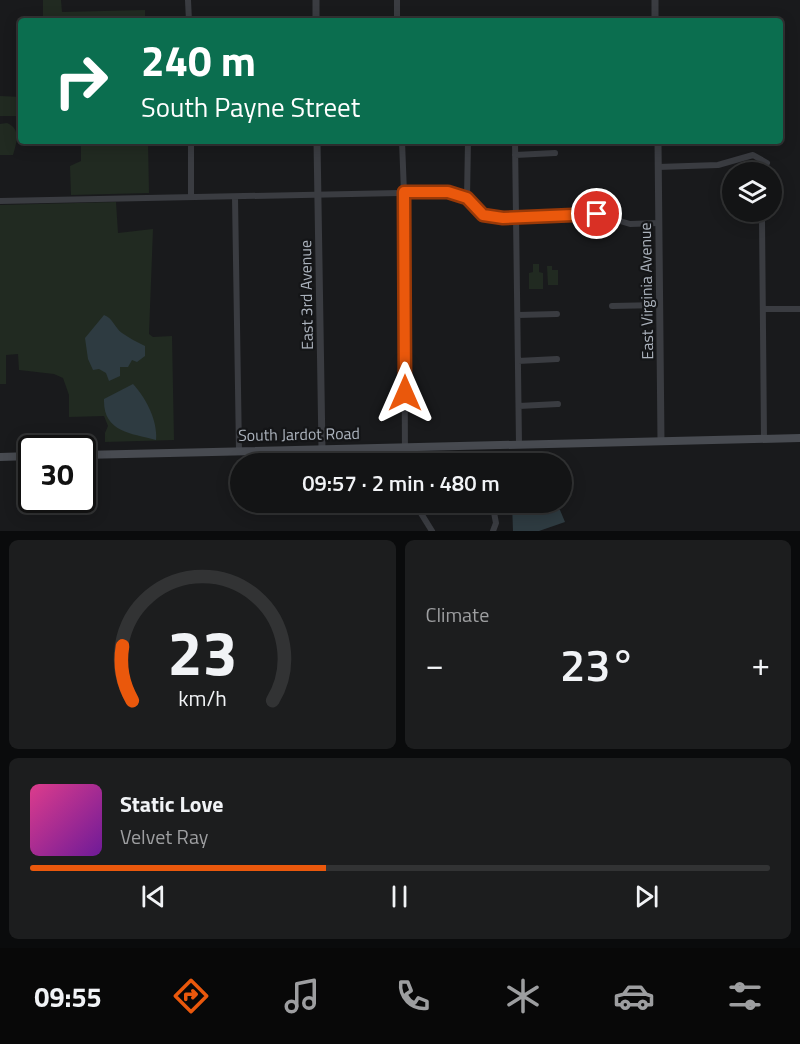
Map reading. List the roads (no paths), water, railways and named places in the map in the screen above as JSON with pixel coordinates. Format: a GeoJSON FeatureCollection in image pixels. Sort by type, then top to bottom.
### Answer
{"type":"FeatureCollection","features":[{"type":"Feature","properties":{"kind":"main road","name":"South Jardot Road"},"geometry":{"type":"LineString","coordinates":[[96,455],[800,438]]}},
{"type":"Feature","properties":{"kind":"main road"},"geometry":{"type":"LineString","coordinates":[[0,457],[18,456]]}},
{"type":"Feature","properties":{"kind":"street"},"geometry":{"type":"LineString","coordinates":[[188,0],[189,18]]}},
{"type":"Feature","properties":{"kind":"street"},"geometry":{"type":"LineString","coordinates":[[316,0],[316,18]]}},
{"type":"Feature","properties":{"kind":"street"},"geometry":{"type":"LineString","coordinates":[[397,0],[397,18]]}},
{"type":"Feature","properties":{"kind":"street"},"geometry":{"type":"LineString","coordinates":[[655,0],[655,18]]}},
{"type":"Feature","properties":{"kind":"street"},"geometry":{"type":"LineString","coordinates":[[190,144],[191,197]]}},
{"type":"Feature","properties":{"kind":"street","name":"East 3rd Avenue"},"geometry":{"type":"LineString","coordinates":[[317,144],[322,449]]}},
{"type":"Feature","properties":{"kind":"street"},"geometry":{"type":"LineString","coordinates":[[402,144],[405,453]]}},
{"type":"Feature","properties":{"kind":"street"},"geometry":{"type":"LineString","coordinates":[[467,198],[468,144]]}},
{"type":"Feature","properties":{"kind":"street"},"geometry":{"type":"LineString","coordinates":[[515,144],[519,444]]}},
{"type":"Feature","properties":{"kind":"street","name":"East Virginia Avenue"},"geometry":{"type":"LineString","coordinates":[[658,144],[661,441]]}},
{"type":"Feature","properties":{"kind":"street"},"geometry":{"type":"LineString","coordinates":[[515,154],[555,153]]}},
{"type":"Feature","properties":{"kind":"street"},"geometry":{"type":"LineString","coordinates":[[728,162],[753,155],[765,162]]}},
{"type":"Feature","properties":{"kind":"street"},"geometry":{"type":"LineString","coordinates":[[658,167],[722,164]]}},
{"type":"Feature","properties":{"kind":"street"},"geometry":{"type":"LineString","coordinates":[[0,201],[448,192],[467,198],[483,215],[503,218],[597,214],[630,224],[659,223]]}},
{"type":"Feature","properties":{"kind":"street"},"geometry":{"type":"LineString","coordinates":[[235,197],[239,451]]}},
{"type":"Feature","properties":{"kind":"street"},"geometry":{"type":"LineString","coordinates":[[762,222],[764,439]]}},
{"type":"Feature","properties":{"kind":"street"},"geometry":{"type":"LineString","coordinates":[[612,306],[660,305]]}},
{"type":"Feature","properties":{"kind":"street"},"geometry":{"type":"LineString","coordinates":[[763,309],[800,309]]}},
{"type":"Feature","properties":{"kind":"street"},"geometry":{"type":"LineString","coordinates":[[518,315],[557,314]]}},
{"type":"Feature","properties":{"kind":"street"},"geometry":{"type":"LineString","coordinates":[[518,361],[557,359]]}},
{"type":"Feature","properties":{"kind":"street"},"geometry":{"type":"LineString","coordinates":[[519,406],[558,404]]}},
{"type":"Feature","properties":{"kind":"street"},"geometry":{"type":"LineString","coordinates":[[421,513],[432,531]]}},
{"type":"Feature","properties":{"kind":"street"},"geometry":{"type":"LineString","coordinates":[[493,531],[496,523],[494,513]]}}]}
